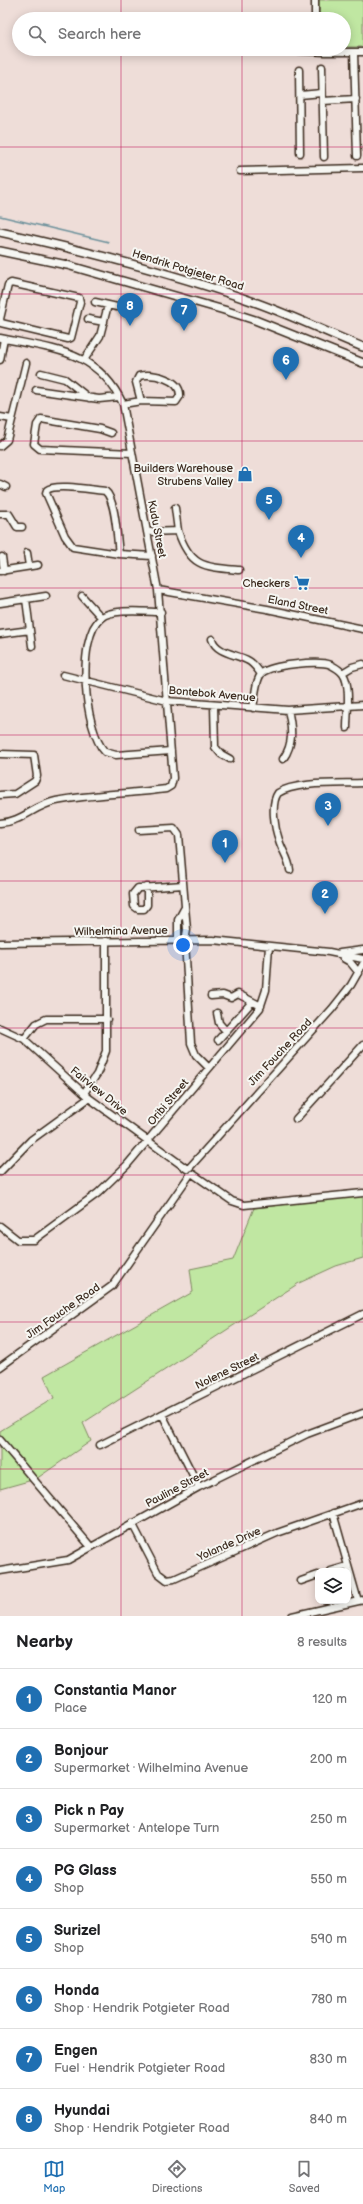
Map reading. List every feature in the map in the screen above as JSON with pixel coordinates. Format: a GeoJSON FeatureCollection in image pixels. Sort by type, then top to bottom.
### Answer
{"type":"FeatureCollection","features":[{"type":"Feature","properties":{"kind":"main road","name":"Hendrik Potgieter Road"},"geometry":{"type":"LineString","coordinates":[[0,232],[70,248],[160,272],[257,304],[363,347]]}},
{"type":"Feature","properties":{"kind":"main road"},"geometry":{"type":"LineString","coordinates":[[0,252],[68,265],[224,310],[255,320],[363,363]]}},
{"type":"Feature","properties":{"kind":"street"},"geometry":{"type":"LineString","coordinates":[[315,0],[315,12]]}},
{"type":"Feature","properties":{"kind":"street"},"geometry":{"type":"LineString","coordinates":[[351,52],[363,52]]}},
{"type":"Feature","properties":{"kind":"street"},"geometry":{"type":"LineString","coordinates":[[354,52],[357,156]]}},
{"type":"Feature","properties":{"kind":"street"},"geometry":{"type":"LineString","coordinates":[[322,67],[324,157]]}},
{"type":"Feature","properties":{"kind":"street"},"geometry":{"type":"LineString","coordinates":[[299,70],[300,153]]}},
{"type":"Feature","properties":{"kind":"street"},"geometry":{"type":"LineString","coordinates":[[300,95],[322,93]]}},
{"type":"Feature","properties":{"kind":"street"},"geometry":{"type":"LineString","coordinates":[[322,101],[356,99]]}},
{"type":"Feature","properties":{"kind":"street"},"geometry":{"type":"LineString","coordinates":[[240,171],[363,168]]}},
{"type":"Feature","properties":{"kind":"street"},"geometry":{"type":"LineString","coordinates":[[11,283],[79,298],[80,302],[71,338],[68,339],[48,334],[3,324],[0,321],[8,285],[11,283]]}},
{"type":"Feature","properties":{"kind":"street"},"geometry":{"type":"LineString","coordinates":[[95,302],[117,307]]}},
{"type":"Feature","properties":{"kind":"street"},"geometry":{"type":"LineString","coordinates":[[84,360],[100,336],[108,305]]}},
{"type":"Feature","properties":{"kind":"street"},"geometry":{"type":"LineString","coordinates":[[88,319],[104,322]]}},
{"type":"Feature","properties":{"kind":"street"},"geometry":{"type":"LineString","coordinates":[[34,345],[38,332]]}},
{"type":"Feature","properties":{"kind":"street"},"geometry":{"type":"LineString","coordinates":[[44,347],[48,334]]}},
{"type":"Feature","properties":{"kind":"street"},"geometry":{"type":"LineString","coordinates":[[0,360],[2,338]]}},
{"type":"Feature","properties":{"kind":"street","name":"Kudu Street"},"geometry":{"type":"LineString","coordinates":[[0,823],[17,820],[40,807],[58,801],[166,789],[171,786],[173,778],[161,612],[158,590],[148,532],[122,404],[108,378],[84,360],[69,353],[2,338]]}},
{"type":"Feature","properties":{"kind":"street"},"geometry":{"type":"LineString","coordinates":[[0,446],[7,440],[26,363]]}},
{"type":"Feature","properties":{"kind":"street"},"geometry":{"type":"LineString","coordinates":[[41,373],[65,379],[89,398]]}},
{"type":"Feature","properties":{"kind":"street"},"geometry":{"type":"LineString","coordinates":[[122,404],[141,401],[176,402],[180,396],[179,386],[175,383],[162,379],[139,376],[136,382],[141,401]]}},
{"type":"Feature","properties":{"kind":"street"},"geometry":{"type":"LineString","coordinates":[[36,390],[89,398],[109,399],[119,397]]}},
{"type":"Feature","properties":{"kind":"street"},"geometry":{"type":"LineString","coordinates":[[0,417],[12,419]]}},
{"type":"Feature","properties":{"kind":"street"},"geometry":{"type":"LineString","coordinates":[[111,433],[100,429],[42,419],[37,425],[34,444],[40,449],[132,453]]}},
{"type":"Feature","properties":{"kind":"street"},"geometry":{"type":"LineString","coordinates":[[0,484],[6,488]]}},
{"type":"Feature","properties":{"kind":"street"},"geometry":{"type":"LineString","coordinates":[[119,554],[112,502],[108,493],[105,491],[62,487],[52,487],[47,490],[48,498],[65,536],[73,547],[119,554],[152,556]]}},
{"type":"Feature","properties":{"kind":"street"},"geometry":{"type":"LineString","coordinates":[[175,508],[178,530],[184,547],[193,558],[203,564],[239,570]]}},
{"type":"Feature","properties":{"kind":"street"},"geometry":{"type":"LineString","coordinates":[[0,514],[9,514],[17,527],[22,528]]}},
{"type":"Feature","properties":{"kind":"street"},"geometry":{"type":"LineString","coordinates":[[148,532],[178,530]]}},
{"type":"Feature","properties":{"kind":"street"},"geometry":{"type":"LineString","coordinates":[[26,553],[29,566]]}},
{"type":"Feature","properties":{"kind":"street"},"geometry":{"type":"LineString","coordinates":[[2,557],[2,571],[38,565]]}},
{"type":"Feature","properties":{"kind":"street","name":"Eland Street"},"geometry":{"type":"LineString","coordinates":[[158,590],[267,609],[363,629]]}},
{"type":"Feature","properties":{"kind":"street"},"geometry":{"type":"LineString","coordinates":[[0,603],[46,596]]}},
{"type":"Feature","properties":{"kind":"street"},"geometry":{"type":"LineString","coordinates":[[82,596],[101,617]]}},
{"type":"Feature","properties":{"kind":"street"},"geometry":{"type":"LineString","coordinates":[[26,599],[32,646]]}},
{"type":"Feature","properties":{"kind":"street"},"geometry":{"type":"LineString","coordinates":[[161,612],[114,612],[101,617],[91,632],[86,696],[101,747],[105,752],[116,755],[171,752]]}},
{"type":"Feature","properties":{"kind":"street"},"geometry":{"type":"LineString","coordinates":[[0,634],[30,630]]}},
{"type":"Feature","properties":{"kind":"street"},"geometry":{"type":"LineString","coordinates":[[212,639],[215,646],[248,660],[261,674]]}},
{"type":"Feature","properties":{"kind":"street"},"geometry":{"type":"LineString","coordinates":[[253,708],[261,674],[271,668],[319,664],[331,665],[342,673],[347,684],[347,728]]}},
{"type":"Feature","properties":{"kind":"street"},"geometry":{"type":"LineString","coordinates":[[342,673],[352,667],[363,664]]}},
{"type":"Feature","properties":{"kind":"street","name":"Bontebok Avenue"},"geometry":{"type":"LineString","coordinates":[[63,675],[167,701],[288,710],[363,705]]}},
{"type":"Feature","properties":{"kind":"street"},"geometry":{"type":"LineString","coordinates":[[214,705],[215,747],[221,754],[230,759]]}},
{"type":"Feature","properties":{"kind":"street"},"geometry":{"type":"LineString","coordinates":[[283,759],[287,754],[291,739],[288,710]]}},
{"type":"Feature","properties":{"kind":"street"},"geometry":{"type":"LineString","coordinates":[[0,754],[34,755],[37,776],[36,781],[20,792],[0,795]]}},
{"type":"Feature","properties":{"kind":"street"},"geometry":{"type":"LineString","coordinates":[[290,870],[289,859],[280,844],[276,832],[274,804],[278,793],[289,788],[299,786],[363,784]]}},
{"type":"Feature","properties":{"kind":"street"},"geometry":{"type":"LineString","coordinates":[[139,830],[174,828],[178,831],[184,907],[178,920],[191,1043],[196,1055],[209,1068]]}},
{"type":"Feature","properties":{"kind":"street"},"geometry":{"type":"LineString","coordinates":[[147,887],[182,885]]}},
{"type":"Feature","properties":{"kind":"street","name":"Wilhelmina Avenue"},"geometry":{"type":"LineString","coordinates":[[0,943],[213,940],[335,953],[363,959]]}},
{"type":"Feature","properties":{"kind":"street"},"geometry":{"type":"LineString","coordinates":[[84,1093],[97,1074],[106,1051],[106,941]]}},
{"type":"Feature","properties":{"kind":"street","name":"Oribi Street"},"geometry":{"type":"LineString","coordinates":[[0,1226],[18,1240],[34,1240],[98,1193],[127,1165],[260,1006],[266,990],[269,946]]}},
{"type":"Feature","properties":{"kind":"street","name":"Wilhelmina Avenue"},"geometry":{"type":"LineString","coordinates":[[335,953],[363,950]]}},
{"type":"Feature","properties":{"kind":"street"},"geometry":{"type":"LineString","coordinates":[[335,953],[348,960],[358,973]]}},
{"type":"Feature","properties":{"kind":"street","name":"Jim Fouche Road"},"geometry":{"type":"LineString","coordinates":[[0,1367],[107,1292],[120,1277],[205,1150],[332,1010],[363,964]]}},
{"type":"Feature","properties":{"kind":"street"},"geometry":{"type":"LineString","coordinates":[[211,996],[223,995],[231,998],[238,994],[260,1006]]}},
{"type":"Feature","properties":{"kind":"street"},"geometry":{"type":"LineString","coordinates":[[218,1040],[252,1002]]}},
{"type":"Feature","properties":{"kind":"street"},"geometry":{"type":"LineString","coordinates":[[217,1013],[219,1023],[226,1031]]}},
{"type":"Feature","properties":{"kind":"street"},"geometry":{"type":"LineString","coordinates":[[24,1039],[36,1024],[46,1019],[107,1019]]}},
{"type":"Feature","properties":{"kind":"street","name":"Fairview Drive"},"geometry":{"type":"LineString","coordinates":[[0,1028],[24,1039],[89,1098],[232,1201],[244,1205],[363,1193]]}},
{"type":"Feature","properties":{"kind":"street"},"geometry":{"type":"LineString","coordinates":[[296,1119],[362,1048]]}},
{"type":"Feature","properties":{"kind":"street"},"geometry":{"type":"LineString","coordinates":[[0,1172],[30,1140],[89,1098]]}},
{"type":"Feature","properties":{"kind":"street","name":"Nolene Street"},"geometry":{"type":"LineString","coordinates":[[100,1445],[363,1314]]}},
{"type":"Feature","properties":{"kind":"street","name":"Pauline Street"},"geometry":{"type":"LineString","coordinates":[[0,1571],[61,1562],[199,1487],[307,1434],[363,1413]]}},
{"type":"Feature","properties":{"kind":"street"},"geometry":{"type":"LineString","coordinates":[[162,1414],[199,1487]]}},
{"type":"Feature","properties":{"kind":"street"},"geometry":{"type":"LineString","coordinates":[[0,1440],[91,1547]]}},
{"type":"Feature","properties":{"kind":"street","name":"Yolande Drive"},"geometry":{"type":"LineString","coordinates":[[132,1524],[158,1573],[166,1580],[174,1579],[277,1534],[363,1503]]}},
{"type":"Feature","properties":{"kind":"street"},"geometry":{"type":"LineString","coordinates":[[292,1616],[360,1601],[348,1566],[334,1513]]}},
{"type":"Feature","properties":{"kind":"street"},"geometry":{"type":"LineString","coordinates":[[341,1568],[348,1566]]}},
{"type":"Feature","properties":{"kind":"street"},"geometry":{"type":"LineString","coordinates":[[301,1581],[315,1576]]}},
{"type":"Feature","properties":{"kind":"green space"},"geometry":{"type":"Polygon","coordinates":[[[319,0],[363,0],[363,47],[351,47],[351,12],[319,12],[319,0]]]}},
{"type":"Feature","properties":{"kind":"green space"},"geometry":{"type":"Polygon","coordinates":[[[363,1195],[363,1258],[336,1266],[299,1283],[83,1423],[91,1441],[36,1479],[0,1489],[0,1431],[54,1398],[44,1376],[193,1292],[190,1269],[233,1260],[254,1208],[363,1195]]]}},
{"type":"Feature","properties":{"kind":"waterway"},"geometry":{"type":"LineString","coordinates":[[0,216],[109,242]]}},
{"type":"Feature","properties":{"kind":"waterway"},"geometry":{"type":"LineString","coordinates":[[172,304],[184,310]]}},
{"type":"Feature","properties":{"kind":"place","name":"Hyundai"},"geometry":{"type":"Point","coordinates":[130,326]}},
{"type":"Feature","properties":{"kind":"place","name":"Engen"},"geometry":{"type":"Point","coordinates":[184,331]}},
{"type":"Feature","properties":{"kind":"place","name":"Honda"},"geometry":{"type":"Point","coordinates":[286,380]}},
{"type":"Feature","properties":{"kind":"place","name":"Builders Warehouse Strubens Valley"},"geometry":{"type":"Point","coordinates":[245,474]}},
{"type":"Feature","properties":{"kind":"place","name":"Surizel"},"geometry":{"type":"Point","coordinates":[269,520]}},
{"type":"Feature","properties":{"kind":"place","name":"PG Glass"},"geometry":{"type":"Point","coordinates":[301,558]}},
{"type":"Feature","properties":{"kind":"place","name":"Checkers"},"geometry":{"type":"Point","coordinates":[302,583]}},
{"type":"Feature","properties":{"kind":"place","name":"Pick n Pay"},"geometry":{"type":"Point","coordinates":[328,826]}},
{"type":"Feature","properties":{"kind":"place","name":"Constantia Manor"},"geometry":{"type":"Point","coordinates":[225,863]}},
{"type":"Feature","properties":{"kind":"place","name":"Bonjour"},"geometry":{"type":"Point","coordinates":[325,914]}}]}
